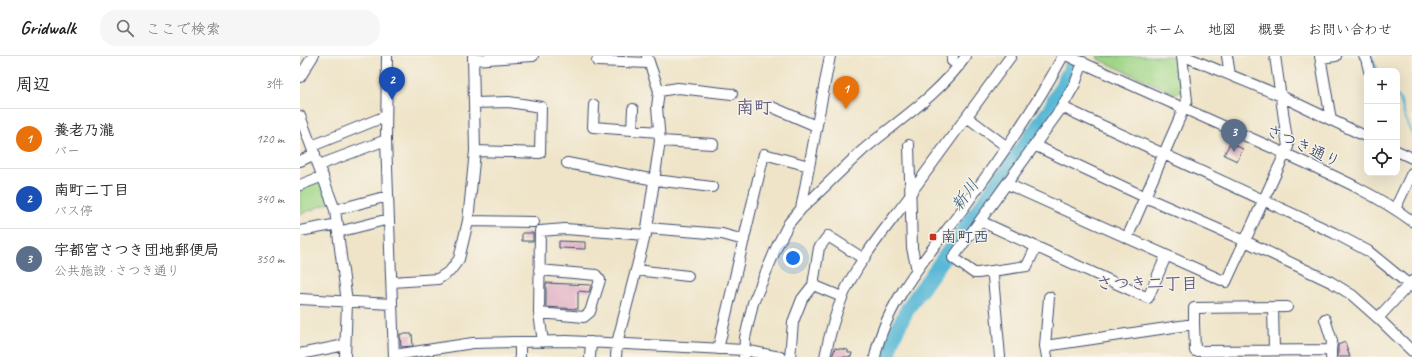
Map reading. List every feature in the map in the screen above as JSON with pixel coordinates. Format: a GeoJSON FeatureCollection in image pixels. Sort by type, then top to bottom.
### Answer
{"type":"FeatureCollection","features":[{"type":"Feature","properties":{"kind":"street"},"geometry":{"type":"LineString","coordinates":[[300,77],[313,56]]}},
{"type":"Feature","properties":{"kind":"street"},"geometry":{"type":"LineString","coordinates":[[388,56],[386,140],[394,356],[473,343],[591,342],[718,349],[780,357]]}},
{"type":"Feature","properties":{"kind":"street"},"geometry":{"type":"LineString","coordinates":[[392,282],[438,279],[450,271],[459,259],[468,221],[474,151],[473,58],[533,56]]}},
{"type":"Feature","properties":{"kind":"street"},"geometry":{"type":"LineString","coordinates":[[801,209],[816,126],[827,79],[830,56]]}},
{"type":"Feature","properties":{"kind":"street"},"geometry":{"type":"LineString","coordinates":[[953,56],[952,61],[960,66]]}},
{"type":"Feature","properties":{"kind":"street"},"geometry":{"type":"LineString","coordinates":[[744,353],[745,338],[753,303],[789,223],[801,209],[863,150],[934,93],[960,66],[966,56]]}},
{"type":"Feature","properties":{"kind":"street"},"geometry":{"type":"LineString","coordinates":[[825,357],[831,328],[842,297],[853,276],[1010,56]]}},
{"type":"Feature","properties":{"kind":"street"},"geometry":{"type":"LineString","coordinates":[[1127,238],[1187,101],[1183,56],[1281,96],[1364,136]]}},
{"type":"Feature","properties":{"kind":"street"},"geometry":{"type":"LineString","coordinates":[[1227,56],[1230,75]]}},
{"type":"Feature","properties":{"kind":"street"},"geometry":{"type":"LineString","coordinates":[[1007,184],[1226,282],[1288,147],[1275,56]]}},
{"type":"Feature","properties":{"kind":"street"},"geometry":{"type":"LineString","coordinates":[[1331,120],[1320,57],[1336,56]]}},
{"type":"Feature","properties":{"kind":"street"},"geometry":{"type":"LineString","coordinates":[[1364,56],[1366,58],[1368,68]]}},
{"type":"Feature","properties":{"kind":"street"},"geometry":{"type":"LineString","coordinates":[[1036,247],[1026,266],[978,273],[974,273],[953,258],[1062,107],[1075,84],[1077,59]]}},
{"type":"Feature","properties":{"kind":"street"},"geometry":{"type":"LineString","coordinates":[[875,357],[877,344],[892,308],[917,270],[1007,147],[1045,90],[1077,59]]}},
{"type":"Feature","properties":{"kind":"street","name":"さつき通り"},"geometry":{"type":"LineString","coordinates":[[1077,59],[1366,192],[1396,209],[1412,221]]}},
{"type":"Feature","properties":{"kind":"street"},"geometry":{"type":"LineString","coordinates":[[597,61],[648,60],[659,91],[657,107],[659,136],[655,180],[646,232],[617,343],[616,357]]}},
{"type":"Feature","properties":{"kind":"street"},"geometry":{"type":"LineString","coordinates":[[659,91],[678,88],[732,94]]}},
{"type":"Feature","properties":{"kind":"street"},"geometry":{"type":"LineString","coordinates":[[474,103],[509,102],[541,107],[540,153],[474,151]]}},
{"type":"Feature","properties":{"kind":"street"},"geometry":{"type":"LineString","coordinates":[[594,105],[593,126],[632,130],[659,136],[713,144]]}},
{"type":"Feature","properties":{"kind":"street"},"geometry":{"type":"LineString","coordinates":[[772,107],[816,126]]}},
{"type":"Feature","properties":{"kind":"street"},"geometry":{"type":"LineString","coordinates":[[1062,107],[1264,200],[1368,251],[1411,284],[1378,318]]}},
{"type":"Feature","properties":{"kind":"street"},"geometry":{"type":"LineString","coordinates":[[632,130],[634,109]]}},
{"type":"Feature","properties":{"kind":"street"},"geometry":{"type":"LineString","coordinates":[[300,116],[335,210],[347,302],[345,357]]}},
{"type":"Feature","properties":{"kind":"street"},"geometry":{"type":"LineString","coordinates":[[300,161],[313,150],[386,116]]}},
{"type":"Feature","properties":{"kind":"street"},"geometry":{"type":"LineString","coordinates":[[967,117],[1007,147]]}},
{"type":"Feature","properties":{"kind":"street"},"geometry":{"type":"LineString","coordinates":[[319,165],[386,140]]}},
{"type":"Feature","properties":{"kind":"street"},"geometry":{"type":"LineString","coordinates":[[909,145],[912,248],[917,270]]}},
{"type":"Feature","properties":{"kind":"street"},"geometry":{"type":"LineString","coordinates":[[1034,145],[1145,198],[1245,241],[1331,282],[1352,295],[1412,351]]}},
{"type":"Feature","properties":{"kind":"street"},"geometry":{"type":"LineString","coordinates":[[1400,152],[1412,158]]}},
{"type":"Feature","properties":{"kind":"street"},"geometry":{"type":"LineString","coordinates":[[718,349],[764,154],[809,166]]}},
{"type":"Feature","properties":{"kind":"street"},"geometry":{"type":"LineString","coordinates":[[567,163],[655,180],[712,187]]}},
{"type":"Feature","properties":{"kind":"street"},"geometry":{"type":"LineString","coordinates":[[1396,209],[1412,173]]}},
{"type":"Feature","properties":{"kind":"street"},"geometry":{"type":"LineString","coordinates":[[300,184],[323,176]]}},
{"type":"Feature","properties":{"kind":"street"},"geometry":{"type":"LineString","coordinates":[[335,210],[388,196]]}},
{"type":"Feature","properties":{"kind":"street"},"geometry":{"type":"LineString","coordinates":[[300,230],[338,228],[389,219]]}},
{"type":"Feature","properties":{"kind":"street"},"geometry":{"type":"LineString","coordinates":[[468,221],[534,222]]}},
{"type":"Feature","properties":{"kind":"street"},"geometry":{"type":"LineString","coordinates":[[980,221],[1148,298],[1166,256]]}},
{"type":"Feature","properties":{"kind":"street"},"geometry":{"type":"LineString","coordinates":[[543,342],[539,313],[540,231],[565,229],[722,234],[744,240]]}},
{"type":"Feature","properties":{"kind":"street"},"geometry":{"type":"LineString","coordinates":[[790,357],[793,322],[802,299],[813,285],[818,248],[828,236],[864,259]]}},
{"type":"Feature","properties":{"kind":"street"},"geometry":{"type":"LineString","coordinates":[[539,270],[596,275],[600,280],[590,312],[584,317],[539,313]]}},
{"type":"Feature","properties":{"kind":"street"},"geometry":{"type":"LineString","coordinates":[[636,270],[688,276]]}},
{"type":"Feature","properties":{"kind":"street"},"geometry":{"type":"LineString","coordinates":[[993,277],[1000,357]]}},
{"type":"Feature","properties":{"kind":"street"},"geometry":{"type":"LineString","coordinates":[[813,285],[842,297]]}},
{"type":"Feature","properties":{"kind":"street"},"geometry":{"type":"LineString","coordinates":[[1047,357],[1045,346],[1049,297]]}},
{"type":"Feature","properties":{"kind":"street"},"geometry":{"type":"LineString","coordinates":[[300,299],[392,304]]}},
{"type":"Feature","properties":{"kind":"street"},"geometry":{"type":"LineString","coordinates":[[1287,308],[1194,308],[1195,351],[1274,350],[1331,353],[1332,341],[1325,319]]}},
{"type":"Feature","properties":{"kind":"street"},"geometry":{"type":"LineString","coordinates":[[1273,308],[1274,350]]}},
{"type":"Feature","properties":{"kind":"street"},"geometry":{"type":"LineString","coordinates":[[1045,346],[1194,324]]}},
{"type":"Feature","properties":{"kind":"street"},"geometry":{"type":"LineString","coordinates":[[520,342],[520,357]]}},
{"type":"Feature","properties":{"kind":"street"},"geometry":{"type":"LineString","coordinates":[[590,357],[591,342]]}},
{"type":"Feature","properties":{"kind":"street"},"geometry":{"type":"LineString","coordinates":[[300,354],[345,345]]}},
{"type":"Feature","properties":{"kind":"green space"},"geometry":{"type":"Polygon","coordinates":[[[1097,56],[1177,56],[1182,89],[1176,94],[1098,59],[1097,56]]]}},
{"type":"Feature","properties":{"kind":"green space"},"geometry":{"type":"Polygon","coordinates":[[[321,179],[330,203],[300,214],[300,187],[321,179]]]}},
{"type":"Feature","properties":{"kind":"building"},"geometry":{"type":"Polygon","coordinates":[[[1230,143],[1243,149],[1237,161],[1224,155],[1230,143]]]}},
{"type":"Feature","properties":{"kind":"building"},"geometry":{"type":"Polygon","coordinates":[[[522,233],[533,233],[533,241],[522,241],[522,233]]]}},
{"type":"Feature","properties":{"kind":"building"},"geometry":{"type":"Polygon","coordinates":[[[559,241],[585,242],[585,249],[559,248],[559,241]]]}},
{"type":"Feature","properties":{"kind":"building"},"geometry":{"type":"Polygon","coordinates":[[[546,283],[591,285],[589,292],[578,291],[578,309],[546,307],[546,283]]]}},
{"type":"Feature","properties":{"kind":"building"},"geometry":{"type":"Polygon","coordinates":[[[400,334],[412,334],[413,346],[401,347],[400,334]]]}},
{"type":"Feature","properties":{"kind":"building"},"geometry":{"type":"Polygon","coordinates":[[[1345,342],[1350,357],[1338,357],[1338,345],[1345,342]]]}},
{"type":"Feature","properties":{"kind":"building"},"geometry":{"type":"Polygon","coordinates":[[[835,348],[848,350],[848,353],[852,353],[851,357],[832,357],[835,348]]]}},
{"type":"Feature","properties":{"kind":"waterway","name":"新川"},"geometry":{"type":"LineString","coordinates":[[889,357],[891,342],[908,308],[1050,109],[1077,56]]}},
{"type":"Feature","properties":{"kind":"waterway"},"geometry":{"type":"LineString","coordinates":[[1371,56],[1377,68]]}},
{"type":"Feature","properties":{"kind":"waterway"},"geometry":{"type":"LineString","coordinates":[[1400,99],[1406,120],[1412,133]]}},
{"type":"Feature","properties":{"kind":"place","name":"南町二丁目"},"geometry":{"type":"Point","coordinates":[392,100]}},
{"type":"Feature","properties":{"kind":"place","name":"養老乃瀧"},"geometry":{"type":"Point","coordinates":[846,109]}},
{"type":"Feature","properties":{"kind":"place","name":"宇都宮さつき団地郵便局"},"geometry":{"type":"Point","coordinates":[1234,152]}},
{"type":"Feature","properties":{"kind":"place","name":"南町西"},"geometry":{"type":"Point","coordinates":[933,237]}},
{"type":"Feature","properties":{"kind":"district","name":"南町"},"geometry":{"type":"Point","coordinates":[754,107]}},
{"type":"Feature","properties":{"kind":"district","name":"さつき二丁目"},"geometry":{"type":"Point","coordinates":[1147,283]}}]}
